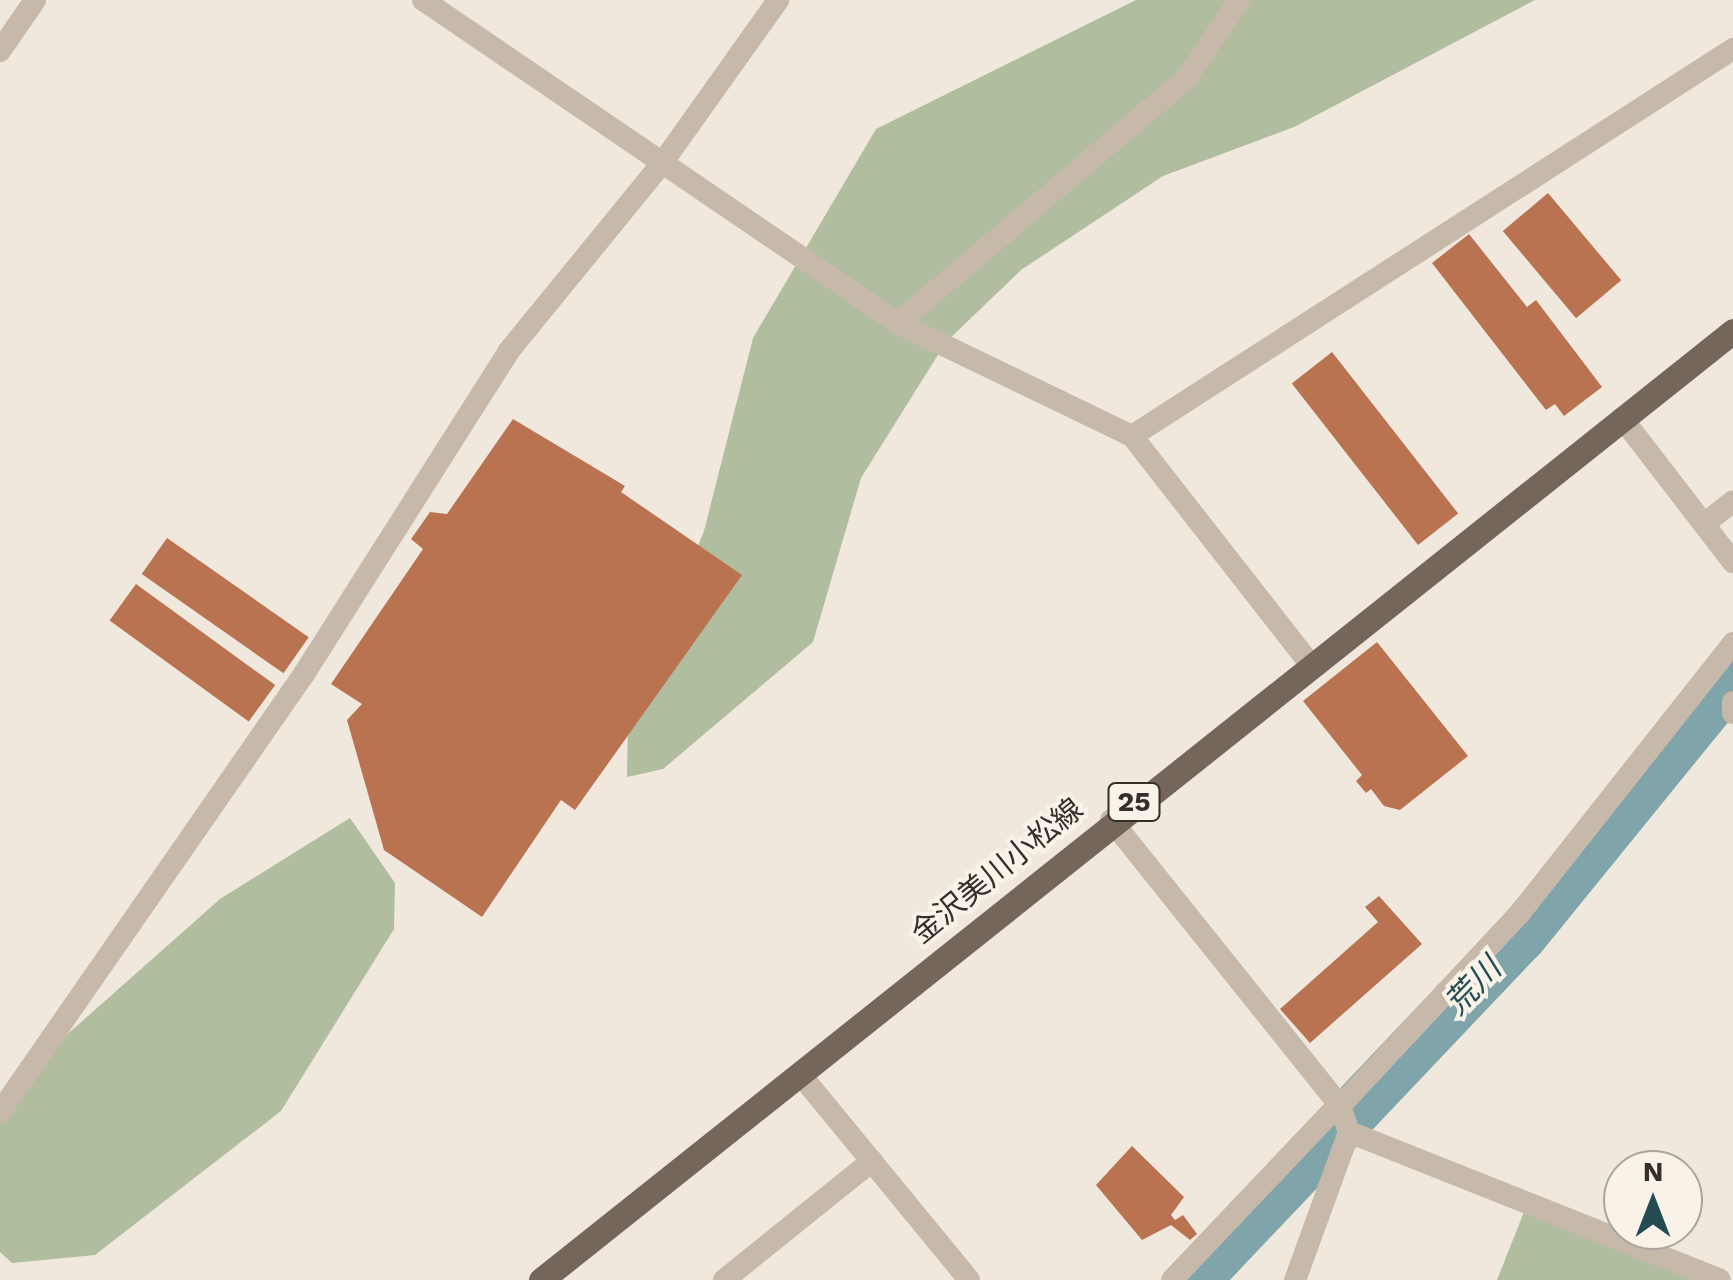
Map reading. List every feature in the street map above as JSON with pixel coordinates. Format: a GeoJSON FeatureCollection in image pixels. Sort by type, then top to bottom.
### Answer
{"type":"FeatureCollection","features":[{"type":"Feature","properties":{"kind":"main road","name":"金沢美川小松線"},"geometry":{"type":"LineString","coordinates":[[541,1280],[1111,820],[1733,331]]}},
{"type":"Feature","properties":{"kind":"street"},"geometry":{"type":"LineString","coordinates":[[0,51],[35,0]]}},
{"type":"Feature","properties":{"kind":"street"},"geometry":{"type":"LineString","coordinates":[[423,0],[898,323],[1132,436],[1310,664]]}},
{"type":"Feature","properties":{"kind":"street"},"geometry":{"type":"LineString","coordinates":[[0,1112],[304,674],[508,352],[664,162],[778,0]]}},
{"type":"Feature","properties":{"kind":"street"},"geometry":{"type":"LineString","coordinates":[[898,323],[1186,79],[1239,0]]}},
{"type":"Feature","properties":{"kind":"street"},"geometry":{"type":"LineString","coordinates":[[1132,436],[1733,49]]}},
{"type":"Feature","properties":{"kind":"street"},"geometry":{"type":"LineString","coordinates":[[1622,418],[1733,562]]}},
{"type":"Feature","properties":{"kind":"street"},"geometry":{"type":"LineString","coordinates":[[1704,524],[1733,501]]}},
{"type":"Feature","properties":{"kind":"street"},"geometry":{"type":"LineString","coordinates":[[1172,1280],[1520,913],[1733,643]]}},
{"type":"Feature","properties":{"kind":"street"},"geometry":{"type":"LineString","coordinates":[[1733,702],[1733,713]]}},
{"type":"Feature","properties":{"kind":"street"},"geometry":{"type":"LineString","coordinates":[[1111,820],[1340,1105],[1348,1131],[1294,1280]]}},
{"type":"Feature","properties":{"kind":"street"},"geometry":{"type":"LineString","coordinates":[[800,1074],[966,1279]]}},
{"type":"Feature","properties":{"kind":"street"},"geometry":{"type":"LineString","coordinates":[[1348,1131],[1720,1280]]}},
{"type":"Feature","properties":{"kind":"street"},"geometry":{"type":"LineString","coordinates":[[724,1280],[872,1161]]}},
{"type":"Feature","properties":{"kind":"green space"},"geometry":{"type":"Polygon","coordinates":[[[1136,0],[1535,0],[1294,127],[1163,176],[1021,270],[946,342],[861,478],[813,642],[663,769],[627,777],[628,722],[704,531],[753,338],[876,129],[1136,0]]]}},
{"type":"Feature","properties":{"kind":"green space"},"geometry":{"type":"Polygon","coordinates":[[[350,818],[395,883],[394,929],[281,1111],[95,1255],[12,1263],[0,1252],[0,1094],[220,899],[350,818]]]}},
{"type":"Feature","properties":{"kind":"green space"},"geometry":{"type":"Polygon","coordinates":[[[1524,1212],[1603,1242],[1603,1250],[1623,1250],[1701,1280],[1497,1280],[1524,1212]]]}},
{"type":"Feature","properties":{"kind":"building"},"geometry":{"type":"Polygon","coordinates":[[[1548,193],[1621,280],[1576,318],[1503,231],[1548,193]]]}},
{"type":"Feature","properties":{"kind":"building"},"geometry":{"type":"Polygon","coordinates":[[[1469,234],[1527,307],[1536,300],[1602,387],[1564,416],[1555,404],[1546,410],[1432,263],[1469,234]]]}},
{"type":"Feature","properties":{"kind":"building"},"geometry":{"type":"Polygon","coordinates":[[[1332,352],[1458,514],[1418,545],[1292,383],[1332,352]]]}},
{"type":"Feature","properties":{"kind":"building"},"geometry":{"type":"Polygon","coordinates":[[[513,419],[625,486],[621,492],[742,575],[575,810],[561,800],[482,917],[384,850],[347,720],[362,704],[331,684],[423,549],[411,539],[430,512],[447,514],[513,419]]]}},
{"type":"Feature","properties":{"kind":"building"},"geometry":{"type":"Polygon","coordinates":[[[167,538],[309,637],[283,673],[142,574],[167,538]]]}},
{"type":"Feature","properties":{"kind":"building"},"geometry":{"type":"Polygon","coordinates":[[[136,584],[275,685],[249,722],[110,620],[136,584]]]}},
{"type":"Feature","properties":{"kind":"building"},"geometry":{"type":"Polygon","coordinates":[[[1377,642],[1468,756],[1400,810],[1384,806],[1371,789],[1366,793],[1356,781],[1362,775],[1303,701],[1377,642]]]}},
{"type":"Feature","properties":{"kind":"building"},"geometry":{"type":"Polygon","coordinates":[[[1379,896],[1422,944],[1310,1043],[1280,1009],[1378,922],[1365,907],[1379,896]]]}},
{"type":"Feature","properties":{"kind":"building"},"geometry":{"type":"Polygon","coordinates":[[[1132,1146],[1184,1197],[1171,1215],[1175,1220],[1183,1215],[1197,1234],[1190,1240],[1171,1225],[1142,1240],[1096,1185],[1132,1146]]]}},
{"type":"Feature","properties":{"kind":"waterway","name":"荒川"},"geometry":{"type":"LineString","coordinates":[[1194,1280],[1520,937],[1733,675]]}}]}
